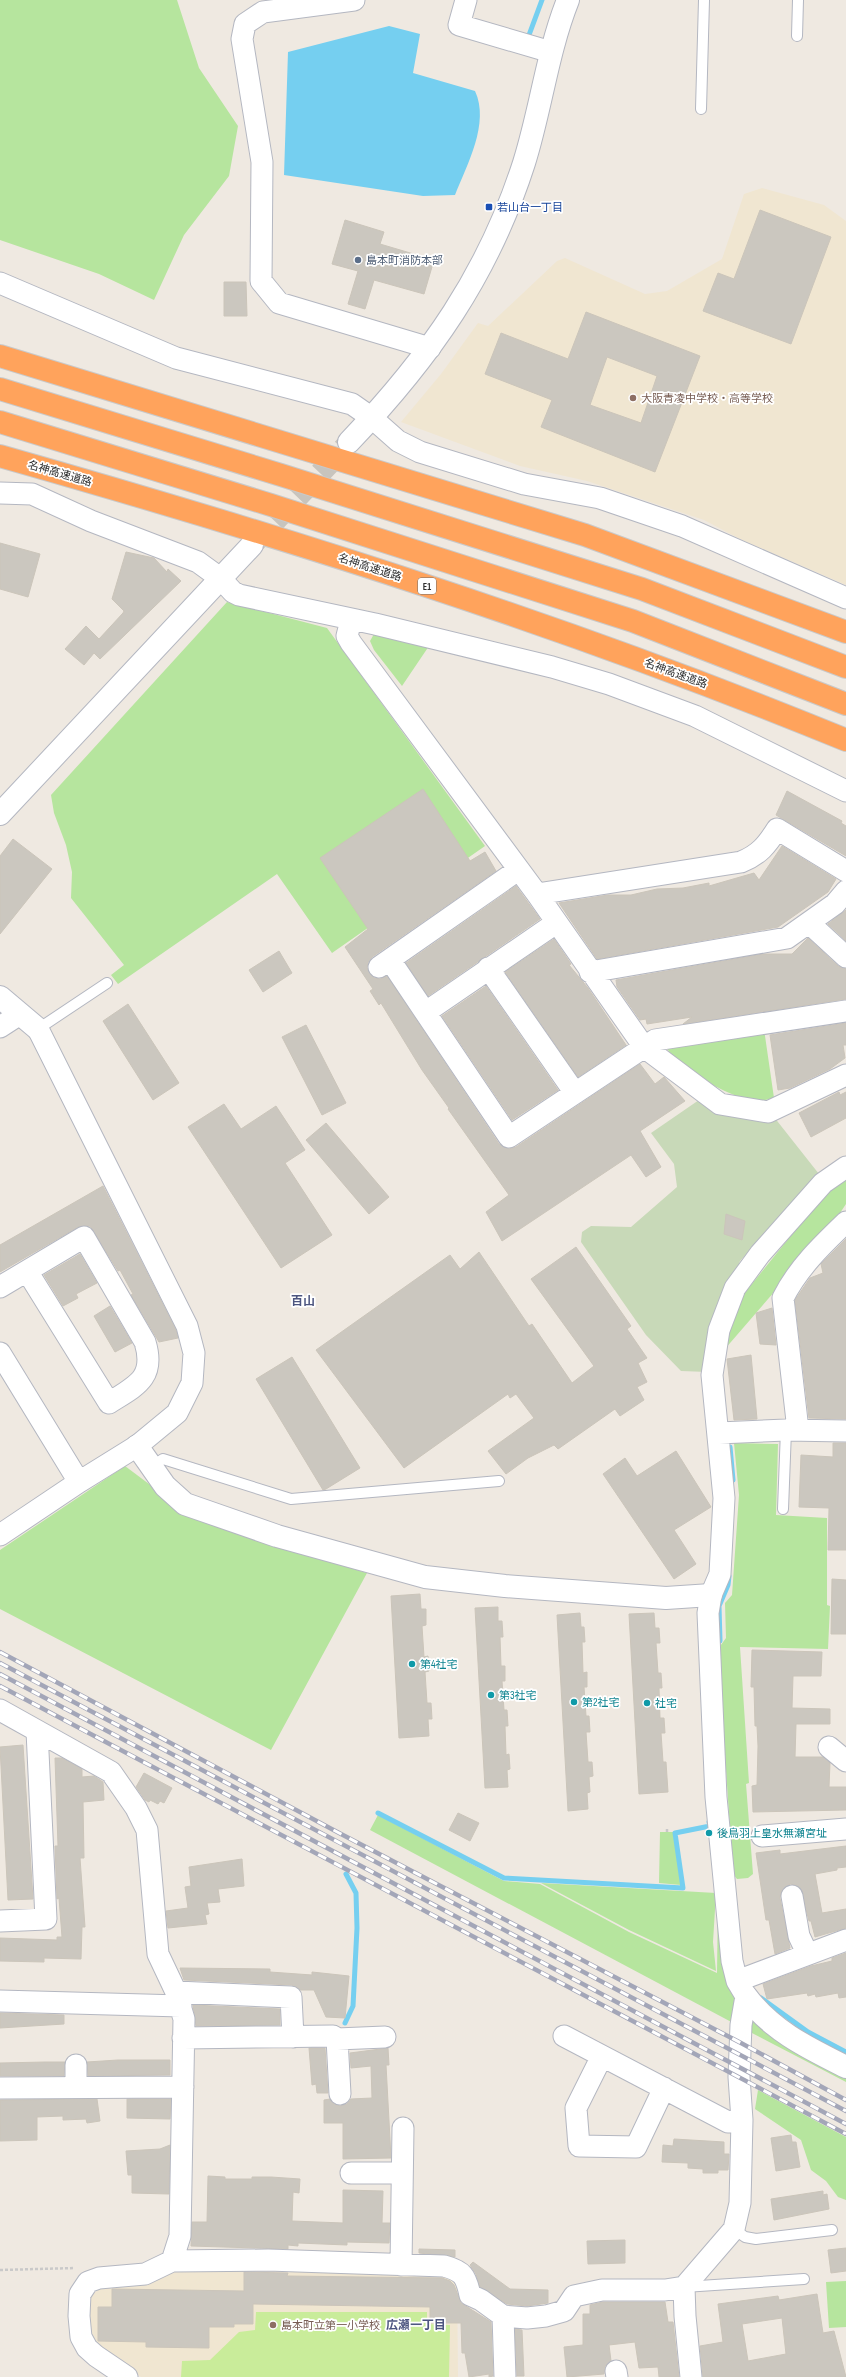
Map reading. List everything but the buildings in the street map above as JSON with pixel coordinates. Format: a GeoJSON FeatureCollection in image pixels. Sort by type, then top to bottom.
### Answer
{"type":"FeatureCollection","features":[{"type":"Feature","properties":{"kind":"highway"},"geometry":{"type":"LineString","coordinates":[[0,356],[585,535],[846,632]]}},
{"type":"Feature","properties":{"kind":"highway"},"geometry":{"type":"LineString","coordinates":[[0,389],[635,586],[846,667]]}},
{"type":"Feature","properties":{"kind":"highway"},"geometry":{"type":"LineString","coordinates":[[0,422],[271,505],[633,621],[846,704]]}},
{"type":"Feature","properties":{"kind":"highway","name":"名神高速道路"},"geometry":{"type":"LineString","coordinates":[[0,456],[120,490],[354,562],[560,631],[735,695],[846,740]]}},
{"type":"Feature","properties":{"kind":"street"},"geometry":{"type":"LineString","coordinates":[[354,0],[263,12],[245,24],[242,39],[262,162],[261,281],[279,303],[430,348]]}},
{"type":"Feature","properties":{"kind":"street"},"geometry":{"type":"LineString","coordinates":[[466,0],[459,25],[551,52]]}},
{"type":"Feature","properties":{"kind":"street"},"geometry":{"type":"LineString","coordinates":[[350,442],[430,348],[470,288],[511,201],[524,162],[551,52],[568,0]]}},
{"type":"Feature","properties":{"kind":"street"},"geometry":{"type":"LineString","coordinates":[[0,283],[176,358],[352,404],[372,418],[398,441],[420,452],[524,484],[600,498],[703,535],[846,598]]}},
{"type":"Feature","properties":{"kind":"street"},"geometry":{"type":"LineString","coordinates":[[0,493],[32,494],[91,521],[198,562],[220,578],[233,592],[239,595],[375,624],[544,665],[609,684],[695,716],[846,791]]}},
{"type":"Feature","properties":{"kind":"street"},"geometry":{"type":"LineString","coordinates":[[0,814],[252,545]]}},
{"type":"Feature","properties":{"kind":"street"},"geometry":{"type":"LineString","coordinates":[[351,620],[347,636],[351,643],[537,894],[590,972],[644,1047],[720,1104],[768,1112],[846,1075]]}},
{"type":"Feature","properties":{"kind":"street"},"geometry":{"type":"LineString","coordinates":[[537,894],[741,862],[755,856],[768,844],[777,829],[846,871]]}},
{"type":"Feature","properties":{"kind":"street"},"geometry":{"type":"LineString","coordinates":[[518,870],[384,963],[426,1012],[509,1137],[655,1040],[846,1011]]}},
{"type":"Feature","properties":{"kind":"street"},"geometry":{"type":"LineString","coordinates":[[590,972],[787,938],[835,904],[846,891]]}},
{"type":"Feature","properties":{"kind":"street"},"geometry":{"type":"LineString","coordinates":[[426,1012],[488,968],[556,923]]}},
{"type":"Feature","properties":{"kind":"street"},"geometry":{"type":"LineString","coordinates":[[809,923],[846,957]]}},
{"type":"Feature","properties":{"kind":"street"},"geometry":{"type":"LineString","coordinates":[[488,968],[575,1093]]}},
{"type":"Feature","properties":{"kind":"street"},"geometry":{"type":"LineString","coordinates":[[0,998],[38,1030],[187,1326],[194,1353],[192,1383],[178,1413],[137,1446],[79,1482],[0,1535]]}},
{"type":"Feature","properties":{"kind":"street"},"geometry":{"type":"LineString","coordinates":[[0,1028],[20,1014]]}},
{"type":"Feature","properties":{"kind":"street"},"geometry":{"type":"LineString","coordinates":[[846,1167],[823,1183],[760,1254],[735,1288],[719,1330],[712,1374],[719,1433],[724,1498],[720,1574],[711,1595],[708,1613],[716,1797],[732,1961],[742,1988],[757,2010],[781,2032],[799,2044],[846,2067]]}},
{"type":"Feature","properties":{"kind":"street"},"geometry":{"type":"LineString","coordinates":[[792,1430],[783,1298],[789,1285],[818,1249],[846,1222]]}},
{"type":"Feature","properties":{"kind":"street"},"geometry":{"type":"LineString","coordinates":[[0,1287],[84,1237],[145,1342],[149,1354],[147,1372],[139,1384],[109,1403],[27,1271]]}},
{"type":"Feature","properties":{"kind":"street"},"geometry":{"type":"LineString","coordinates":[[0,1353],[79,1482]]}},
{"type":"Feature","properties":{"kind":"street"},"geometry":{"type":"LineString","coordinates":[[719,1433],[792,1430],[846,1431]]}},
{"type":"Feature","properties":{"kind":"street"},"geometry":{"type":"LineString","coordinates":[[137,1446],[165,1486],[185,1504],[277,1536],[425,1577],[505,1586],[666,1598],[711,1595]]}},
{"type":"Feature","properties":{"kind":"street"},"geometry":{"type":"LineString","coordinates":[[0,1710],[111,1772],[136,1808],[147,1830],[158,1954],[179,1999],[184,2019],[180,2236],[172,2261]]}},
{"type":"Feature","properties":{"kind":"street"},"geometry":{"type":"LineString","coordinates":[[0,1921],[46,1919],[37,1731]]}},
{"type":"Feature","properties":{"kind":"street"},"geometry":{"type":"LineString","coordinates":[[828,1747],[846,1761]]}},
{"type":"Feature","properties":{"kind":"street"},"geometry":{"type":"LineString","coordinates":[[762,1836],[846,1829]]}},
{"type":"Feature","properties":{"kind":"street"},"geometry":{"type":"LineString","coordinates":[[792,1896],[799,1936],[807,1953]]}},
{"type":"Feature","properties":{"kind":"street"},"geometry":{"type":"LineString","coordinates":[[742,1988],[807,1953],[846,1940]]}},
{"type":"Feature","properties":{"kind":"street"},"geometry":{"type":"LineString","coordinates":[[127,2377],[96,2356],[81,2338],[79,2316],[80,2294],[88,2282],[99,2278],[145,2274],[172,2261],[268,2260],[444,2266],[457,2270],[468,2282],[470,2295],[481,2300],[503,2316],[546,2316],[564,2311],[574,2296],[602,2290],[665,2290],[684,2287],[734,2229],[740,2203],[742,2120],[739,2077],[742,1988]]}},
{"type":"Feature","properties":{"kind":"street"},"geometry":{"type":"LineString","coordinates":[[0,2001],[291,1997],[293,2037]]}},
{"type":"Feature","properties":{"kind":"street"},"geometry":{"type":"LineString","coordinates":[[183,2038],[332,2036],[337,2039],[385,2037]]}},
{"type":"Feature","properties":{"kind":"street"},"geometry":{"type":"LineString","coordinates":[[564,2036],[728,2122],[742,2120]]}},
{"type":"Feature","properties":{"kind":"street"},"geometry":{"type":"LineString","coordinates":[[337,2039],[340,2094]]}},
{"type":"Feature","properties":{"kind":"street"},"geometry":{"type":"LineString","coordinates":[[602,2056],[576,2108],[579,2146],[636,2147],[664,2088]]}},
{"type":"Feature","properties":{"kind":"street"},"geometry":{"type":"LineString","coordinates":[[76,2065],[76,2088]]}},
{"type":"Feature","properties":{"kind":"street"},"geometry":{"type":"LineString","coordinates":[[0,2088],[183,2087]]}},
{"type":"Feature","properties":{"kind":"street"},"geometry":{"type":"LineString","coordinates":[[401,2265],[403,2128]]}},
{"type":"Feature","properties":{"kind":"street"},"geometry":{"type":"LineString","coordinates":[[351,2173],[402,2173]]}},
{"type":"Feature","properties":{"kind":"street"},"geometry":{"type":"LineString","coordinates":[[684,2287],[685,2316],[691,2377]]}},
{"type":"Feature","properties":{"kind":"street"},"geometry":{"type":"LineString","coordinates":[[503,2316],[505,2377]]}},
{"type":"Feature","properties":{"kind":"lane"},"geometry":{"type":"LineString","coordinates":[[701,109],[704,0]]}},
{"type":"Feature","properties":{"kind":"lane"},"geometry":{"type":"LineString","coordinates":[[797,36],[798,0]]}},
{"type":"Feature","properties":{"kind":"lane"},"geometry":{"type":"LineString","coordinates":[[38,1030],[107,983]]}},
{"type":"Feature","properties":{"kind":"lane"},"geometry":{"type":"LineString","coordinates":[[783,1509],[792,1430]]}},
{"type":"Feature","properties":{"kind":"lane"},"geometry":{"type":"LineString","coordinates":[[151,1467],[163,1459],[291,1499],[499,1481]]}},
{"type":"Feature","properties":{"kind":"lane"},"geometry":{"type":"LineString","coordinates":[[734,2229],[745,2237],[756,2239],[832,2230]]}},
{"type":"Feature","properties":{"kind":"lane"},"geometry":{"type":"LineString","coordinates":[[684,2287],[804,2279]]}},
{"type":"Feature","properties":{"kind":"path"},"geometry":{"type":"LineString","coordinates":[[0,2270],[75,2268],[88,2282]]}},
{"type":"Feature","properties":{"kind":"shaded area","name":"大阪青凌中学校・高等学校"},"geometry":{"type":"Polygon","coordinates":[[[762,188],[824,205],[846,221],[846,585],[740,539],[704,520],[587,481],[520,466],[401,422],[441,374],[478,323],[488,326],[557,261],[565,258],[645,294],[667,291],[722,259],[744,194],[762,188]]]}},
{"type":"Feature","properties":{"kind":"shaded area","name":"島本町立第一小学校"},"geometry":{"type":"Polygon","coordinates":[[[181,2268],[457,2276],[458,2377],[141,2377],[99,2348],[89,2334],[89,2297],[105,2285],[181,2268]]]}},
{"type":"Feature","properties":{"kind":"green space"},"geometry":{"type":"Polygon","coordinates":[[[0,0],[177,0],[199,68],[238,126],[229,176],[184,235],[154,300],[99,274],[0,240],[0,0]]]}},
{"type":"Feature","properties":{"kind":"green space"},"geometry":{"type":"Polygon","coordinates":[[[227,602],[327,628],[485,846],[332,953],[277,874],[118,984],[111,975],[124,965],[71,898],[72,872],[66,845],[54,813],[51,795],[227,602]]]}},
{"type":"Feature","properties":{"kind":"green space"},"geometry":{"type":"Polygon","coordinates":[[[374,634],[429,646],[402,686],[374,650],[370,641],[374,634]]]}},
{"type":"Feature","properties":{"kind":"green space"},"geometry":{"type":"Polygon","coordinates":[[[764,1029],[774,1098],[764,1100],[753,1101],[718,1088],[681,1065],[667,1048],[764,1029]]]}},
{"type":"Feature","properties":{"kind":"green space"},"geometry":{"type":"Polygon","coordinates":[[[699,1100],[774,1117],[819,1174],[740,1261],[731,1285],[708,1372],[681,1371],[646,1335],[581,1242],[582,1232],[591,1226],[631,1227],[677,1187],[674,1164],[651,1133],[699,1100]]]}},
{"type":"Feature","properties":{"kind":"green space"},"geometry":{"type":"Polygon","coordinates":[[[843,1181],[846,1181],[846,1204],[832,1225],[724,1350],[729,1325],[743,1295],[827,1191],[843,1181]]]}},
{"type":"Feature","properties":{"kind":"green space"},"geometry":{"type":"Polygon","coordinates":[[[734,1443],[778,1444],[776,1515],[827,1518],[827,1605],[830,1606],[828,1649],[740,1647],[749,1783],[746,1784],[753,1874],[748,1878],[737,1879],[733,1874],[718,1649],[726,1638],[725,1603],[732,1595],[739,1495],[734,1443]]]}},
{"type":"Feature","properties":{"kind":"green space"},"geometry":{"type":"Polygon","coordinates":[[[125,1466],[165,1496],[260,1541],[367,1573],[271,1750],[0,1609],[0,1550],[125,1466]]]}},
{"type":"Feature","properties":{"kind":"green space"},"geometry":{"type":"Polygon","coordinates":[[[378,1815],[504,1881],[540,1884],[629,1932],[717,1973],[718,1898],[740,2000],[737,2025],[370,1830],[378,1815]]]}},
{"type":"Feature","properties":{"kind":"green space"},"geometry":{"type":"Polygon","coordinates":[[[660,1832],[673,1832],[681,1885],[659,1883],[660,1832]]]}},
{"type":"Feature","properties":{"kind":"green space"},"geometry":{"type":"Polygon","coordinates":[[[541,1883],[716,1893],[713,1942],[716,1971],[629,1930],[541,1883]]]}},
{"type":"Feature","properties":{"kind":"green space"},"geometry":{"type":"Polygon","coordinates":[[[752,2018],[771,2037],[846,2075],[846,2082],[750,2032],[752,2018]]]}},
{"type":"Feature","properties":{"kind":"green space"},"geometry":{"type":"Polygon","coordinates":[[[758,2090],[846,2137],[846,2200],[838,2197],[826,2181],[811,2170],[801,2140],[755,2109],[758,2090]]]}},
{"type":"Feature","properties":{"kind":"green space"},"geometry":{"type":"Polygon","coordinates":[[[846,2281],[846,2327],[829,2328],[826,2282],[846,2281]]]}},
{"type":"Feature","properties":{"kind":"green space"},"geometry":{"type":"Polygon","coordinates":[[[256,2312],[427,2312],[427,2324],[450,2325],[449,2377],[181,2377],[182,2361],[210,2360],[239,2332],[255,2330],[256,2312]]]}},
{"type":"Feature","properties":{"kind":"water"},"geometry":{"type":"Polygon","coordinates":[[[389,26],[420,34],[413,73],[475,91],[479,103],[480,117],[478,130],[471,157],[455,195],[423,196],[284,175],[288,52],[389,26]]]}},
{"type":"Feature","properties":{"kind":"waterway"},"geometry":{"type":"LineString","coordinates":[[529,35],[542,0]]}},
{"type":"Feature","properties":{"kind":"waterway"},"geometry":{"type":"LineString","coordinates":[[730,1447],[733,1480]]}},
{"type":"Feature","properties":{"kind":"waterway"},"geometry":{"type":"LineString","coordinates":[[720,1641],[719,1606],[728,1585],[729,1576]]}},
{"type":"Feature","properties":{"kind":"waterway"},"geometry":{"type":"LineString","coordinates":[[378,1813],[504,1878],[683,1888],[675,1833],[710,1826],[709,1822]]}},
{"type":"Feature","properties":{"kind":"waterway"},"geometry":{"type":"LineString","coordinates":[[345,2023],[353,2006],[357,1928],[356,1893],[346,1874]]}},
{"type":"Feature","properties":{"kind":"waterway"},"geometry":{"type":"LineString","coordinates":[[761,1998],[808,2032],[846,2052]]}},
{"type":"Feature","properties":{"kind":"tunnel"},"geometry":{"type":"LineString","coordinates":[[252,545],[346,446]]}},
{"type":"Feature","properties":{"kind":"railway"},"geometry":{"type":"LineString","coordinates":[[0,1652],[341,1834],[741,2043],[846,2100]]}},
{"type":"Feature","properties":{"kind":"railway"},"geometry":{"type":"LineString","coordinates":[[0,1663],[846,2111]]}},
{"type":"Feature","properties":{"kind":"railway"},"geometry":{"type":"LineString","coordinates":[[0,1674],[846,2124]]}},
{"type":"Feature","properties":{"kind":"railway"},"geometry":{"type":"LineString","coordinates":[[0,1686],[846,2134]]}},
{"type":"Feature","properties":{"kind":"place","name":"若山台一丁目"},"geometry":{"type":"Point","coordinates":[489,207]}},
{"type":"Feature","properties":{"kind":"place","name":"島本町消防本部"},"geometry":{"type":"Point","coordinates":[358,260]}},
{"type":"Feature","properties":{"kind":"place","name":"大阪青凌中学校・高等学校"},"geometry":{"type":"Point","coordinates":[633,398]}},
{"type":"Feature","properties":{"kind":"place","name":"第4社宅"},"geometry":{"type":"Point","coordinates":[412,1664]}},
{"type":"Feature","properties":{"kind":"place","name":"第3社宅"},"geometry":{"type":"Point","coordinates":[491,1695]}},
{"type":"Feature","properties":{"kind":"place","name":"第2社宅"},"geometry":{"type":"Point","coordinates":[574,1702]}},
{"type":"Feature","properties":{"kind":"place","name":"社宅"},"geometry":{"type":"Point","coordinates":[647,1703]}},
{"type":"Feature","properties":{"kind":"place","name":"後鳥羽上皇水無瀬宮址"},"geometry":{"type":"Point","coordinates":[709,1833]}},
{"type":"Feature","properties":{"kind":"place","name":"島本町立第一小学校"},"geometry":{"type":"Point","coordinates":[273,2325]}},
{"type":"Feature","properties":{"kind":"district","name":"百山"},"geometry":{"type":"Point","coordinates":[303,1301]}},
{"type":"Feature","properties":{"kind":"district","name":"広瀬一丁目"},"geometry":{"type":"Point","coordinates":[416,2325]}}]}
